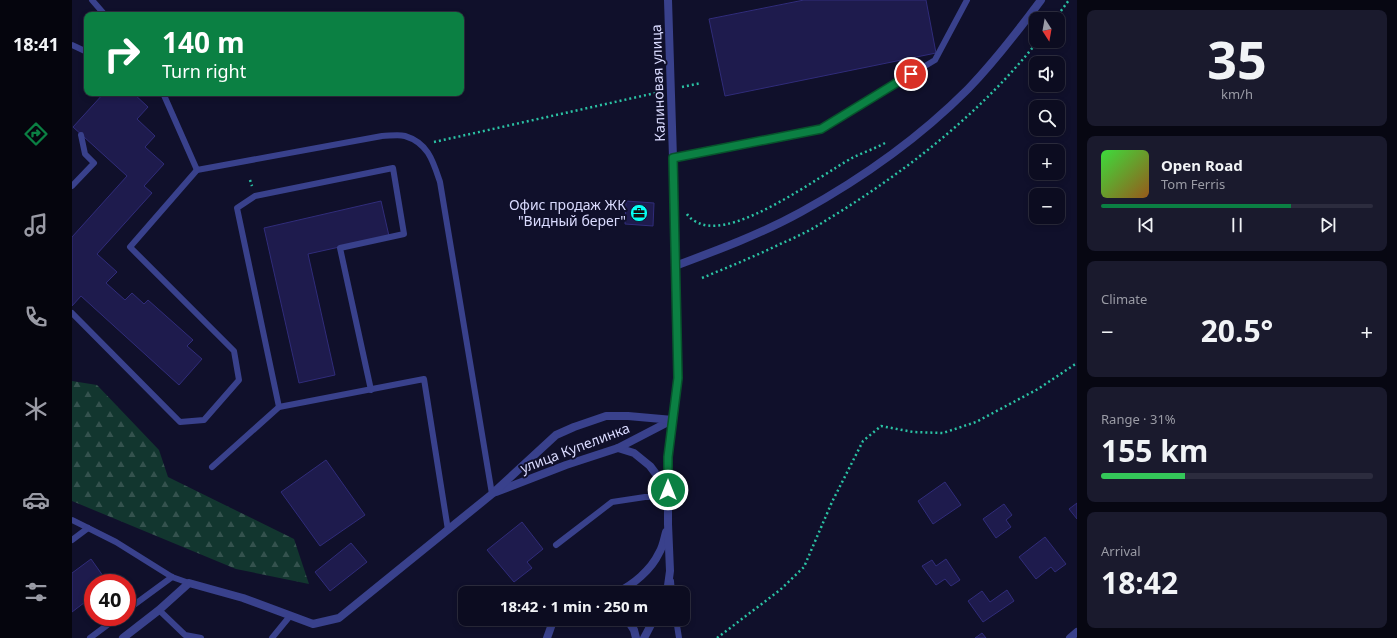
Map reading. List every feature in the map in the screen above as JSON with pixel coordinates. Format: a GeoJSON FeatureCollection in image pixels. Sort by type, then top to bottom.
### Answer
{"type":"FeatureCollection","features":[{"type":"Feature","properties":{"kind":"street","name":"Калиновая улица"},"geometry":{"type":"LineString","coordinates":[[668,0],[678,378],[668,457],[668,524]]}},
{"type":"Feature","properties":{"kind":"street"},"geometry":{"type":"LineString","coordinates":[[675,266],[735,243],[800,213],[860,177],[890,156],[968,89],[1013,38],[1041,0]]}},
{"type":"Feature","properties":{"kind":"street","name":"улица Купелинка"},"geometry":{"type":"LineString","coordinates":[[492,494],[556,435],[574,427],[606,416],[628,416],[673,420]]}},
{"type":"Feature","properties":{"kind":"street","name":"улица Купелинка"},"geometry":{"type":"LineString","coordinates":[[492,494],[566,465],[618,448],[673,420]]}},
{"type":"Feature","properties":{"kind":"street"},"geometry":{"type":"LineString","coordinates":[[618,448],[634,453],[650,466],[668,493]]}},
{"type":"Feature","properties":{"kind":"street"},"geometry":{"type":"LineString","coordinates":[[123,638],[159,610],[188,583],[243,598],[312,624],[339,618],[492,494]]}},
{"type":"Feature","properties":{"kind":"street"},"geometry":{"type":"LineString","coordinates":[[668,524],[670,571],[668,586]]}},
{"type":"Feature","properties":{"kind":"street"},"geometry":{"type":"LineString","coordinates":[[628,586],[645,573],[660,553],[668,524]]}},
{"type":"Feature","properties":{"kind":"street"},"geometry":{"type":"LineString","coordinates":[[547,638],[551,626]]}},
{"type":"Feature","properties":{"kind":"street"},"geometry":{"type":"LineString","coordinates":[[631,626],[636,638]]}},
{"type":"Feature","properties":{"kind":"street"},"geometry":{"type":"LineString","coordinates":[[644,638],[650,626]]}},
{"type":"Feature","properties":{"kind":"street"},"geometry":{"type":"LineString","coordinates":[[1070,638],[1077,632]]}},
{"type":"Feature","properties":{"kind":"lane"},"geometry":{"type":"LineString","coordinates":[[92,0],[102,12]]}},
{"type":"Feature","properties":{"kind":"lane"},"geometry":{"type":"LineString","coordinates":[[673,158],[821,129],[935,60],[967,0]]}},
{"type":"Feature","properties":{"kind":"lane"},"geometry":{"type":"LineString","coordinates":[[72,45],[84,51]]}},
{"type":"Feature","properties":{"kind":"lane"},"geometry":{"type":"LineString","coordinates":[[163,96],[198,170]]}},
{"type":"Feature","properties":{"kind":"lane"},"geometry":{"type":"LineString","coordinates":[[72,186],[94,163],[85,154],[81,135]]}},
{"type":"Feature","properties":{"kind":"lane"},"geometry":{"type":"LineString","coordinates":[[72,313],[180,422],[204,420],[239,380],[234,351],[130,247],[198,170],[382,136],[404,135],[422,145],[433,160],[440,182],[492,494]]}},
{"type":"Feature","properties":{"kind":"lane"},"geometry":{"type":"LineString","coordinates":[[279,406],[237,208],[255,196],[393,168],[404,234],[340,248],[371,390]]}},
{"type":"Feature","properties":{"kind":"lane"},"geometry":{"type":"LineString","coordinates":[[212,467],[279,406],[424,379],[448,530]]}},
{"type":"Feature","properties":{"kind":"lane"},"geometry":{"type":"LineString","coordinates":[[556,545],[612,502],[668,493]]}},
{"type":"Feature","properties":{"kind":"lane"},"geometry":{"type":"LineString","coordinates":[[72,520],[116,542],[172,577],[188,583]]}},
{"type":"Feature","properties":{"kind":"lane"},"geometry":{"type":"LineString","coordinates":[[72,540],[88,528]]}},
{"type":"Feature","properties":{"kind":"lane"},"geometry":{"type":"LineString","coordinates":[[670,571],[671,586]]}},
{"type":"Feature","properties":{"kind":"lane"},"geometry":{"type":"LineString","coordinates":[[136,603],[172,577]]}},
{"type":"Feature","properties":{"kind":"lane"},"geometry":{"type":"LineString","coordinates":[[159,610],[184,635],[201,638]]}},
{"type":"Feature","properties":{"kind":"lane"},"geometry":{"type":"LineString","coordinates":[[272,638],[290,616]]}},
{"type":"Feature","properties":{"kind":"lane"},"geometry":{"type":"LineString","coordinates":[[90,638],[106,626]]}},
{"type":"Feature","properties":{"kind":"lane"},"geometry":{"type":"LineString","coordinates":[[677,626],[679,638]]}},
{"type":"Feature","properties":{"kind":"path"},"geometry":{"type":"LineString","coordinates":[[1060,12],[1069,0]]}},
{"type":"Feature","properties":{"kind":"path"},"geometry":{"type":"LineString","coordinates":[[422,145],[701,84]]}},
{"type":"Feature","properties":{"kind":"path"},"geometry":{"type":"LineString","coordinates":[[687,211],[688,216],[696,222],[708,227],[724,226],[759,213],[852,158],[887,141]]}},
{"type":"Feature","properties":{"kind":"path"},"geometry":{"type":"LineString","coordinates":[[717,638],[780,590],[804,567],[832,502],[863,441],[881,426],[913,432],[943,433],[976,422],[1038,389],[1077,363]]}},
{"type":"Feature","properties":{"kind":"green space"},"geometry":{"type":"Polygon","coordinates":[[[72,381],[97,385],[159,450],[168,477],[294,539],[309,584],[236,569],[72,501],[72,381]]]}},
{"type":"Feature","properties":{"kind":"building"},"geometry":{"type":"Polygon","coordinates":[[[804,0],[926,0],[936,53],[725,96],[709,19],[804,0]]]}},
{"type":"Feature","properties":{"kind":"building"},"geometry":{"type":"Polygon","coordinates":[[[101,96],[136,96],[148,107],[137,119],[155,136],[145,147],[164,164],[144,186],[152,193],[97,254],[117,272],[106,283],[125,300],[132,293],[144,304],[148,300],[193,340],[187,346],[202,359],[179,385],[81,296],[72,306],[72,237],[127,176],[73,127],[101,96]]]}},
{"type":"Feature","properties":{"kind":"building"},"geometry":{"type":"Polygon","coordinates":[[[381,201],[389,236],[308,254],[335,375],[299,383],[264,228],[381,201]]]}},
{"type":"Feature","properties":{"kind":"building","name":"Офис продаж ЖК \"Видный берег\""},"geometry":{"type":"Polygon","coordinates":[[[626,201],[654,203],[653,226],[625,224],[626,201]]]}},
{"type":"Feature","properties":{"kind":"building"},"geometry":{"type":"Polygon","coordinates":[[[326,460],[365,515],[320,546],[281,492],[326,460]]]}},
{"type":"Feature","properties":{"kind":"building"},"geometry":{"type":"Polygon","coordinates":[[[945,482],[961,505],[933,524],[918,501],[945,482]]]}},
{"type":"Feature","properties":{"kind":"building"},"geometry":{"type":"Polygon","coordinates":[[[1077,503],[1077,519],[1069,509],[1077,503]]]}},
{"type":"Feature","properties":{"kind":"building"},"geometry":{"type":"Polygon","coordinates":[[[1004,504],[1012,515],[1006,520],[1011,527],[996,538],[983,519],[1004,504]]]}},
{"type":"Feature","properties":{"kind":"building"},"geometry":{"type":"Polygon","coordinates":[[[522,522],[543,549],[527,562],[532,568],[514,582],[487,550],[522,522]]]}},
{"type":"Feature","properties":{"kind":"building"},"geometry":{"type":"Polygon","coordinates":[[[1045,537],[1066,564],[1055,572],[1051,567],[1036,579],[1019,557],[1045,537]]]}},
{"type":"Feature","properties":{"kind":"building"},"geometry":{"type":"Polygon","coordinates":[[[351,543],[367,562],[330,591],[315,572],[351,543]]]}},
{"type":"Feature","properties":{"kind":"building"},"geometry":{"type":"Polygon","coordinates":[[[91,559],[102,574],[84,574],[84,603],[72,612],[72,573],[91,559]]]}},
{"type":"Feature","properties":{"kind":"building"},"geometry":{"type":"Polygon","coordinates":[[[946,559],[960,580],[951,586],[945,579],[936,585],[922,566],[932,560],[936,566],[946,559]]]}},
{"type":"Feature","properties":{"kind":"building"},"geometry":{"type":"Polygon","coordinates":[[[1007,590],[1014,601],[983,622],[968,601],[982,591],[990,602],[1007,590]]]}},
{"type":"Feature","properties":{"kind":"building"},"geometry":{"type":"Polygon","coordinates":[[[982,633],[986,638],[975,638],[982,633]]]}},
{"type":"Feature","properties":{"kind":"place","name":"Офис продаж ЖК \"Видный берег\""},"geometry":{"type":"Point","coordinates":[639,213]}},
{"type":"Feature","properties":{"kind":"route"},"geometry":{"type":"LineString","coordinates":[[668,490],[668,457],[678,378],[673,158],[821,129],[911,74]]}}]}
